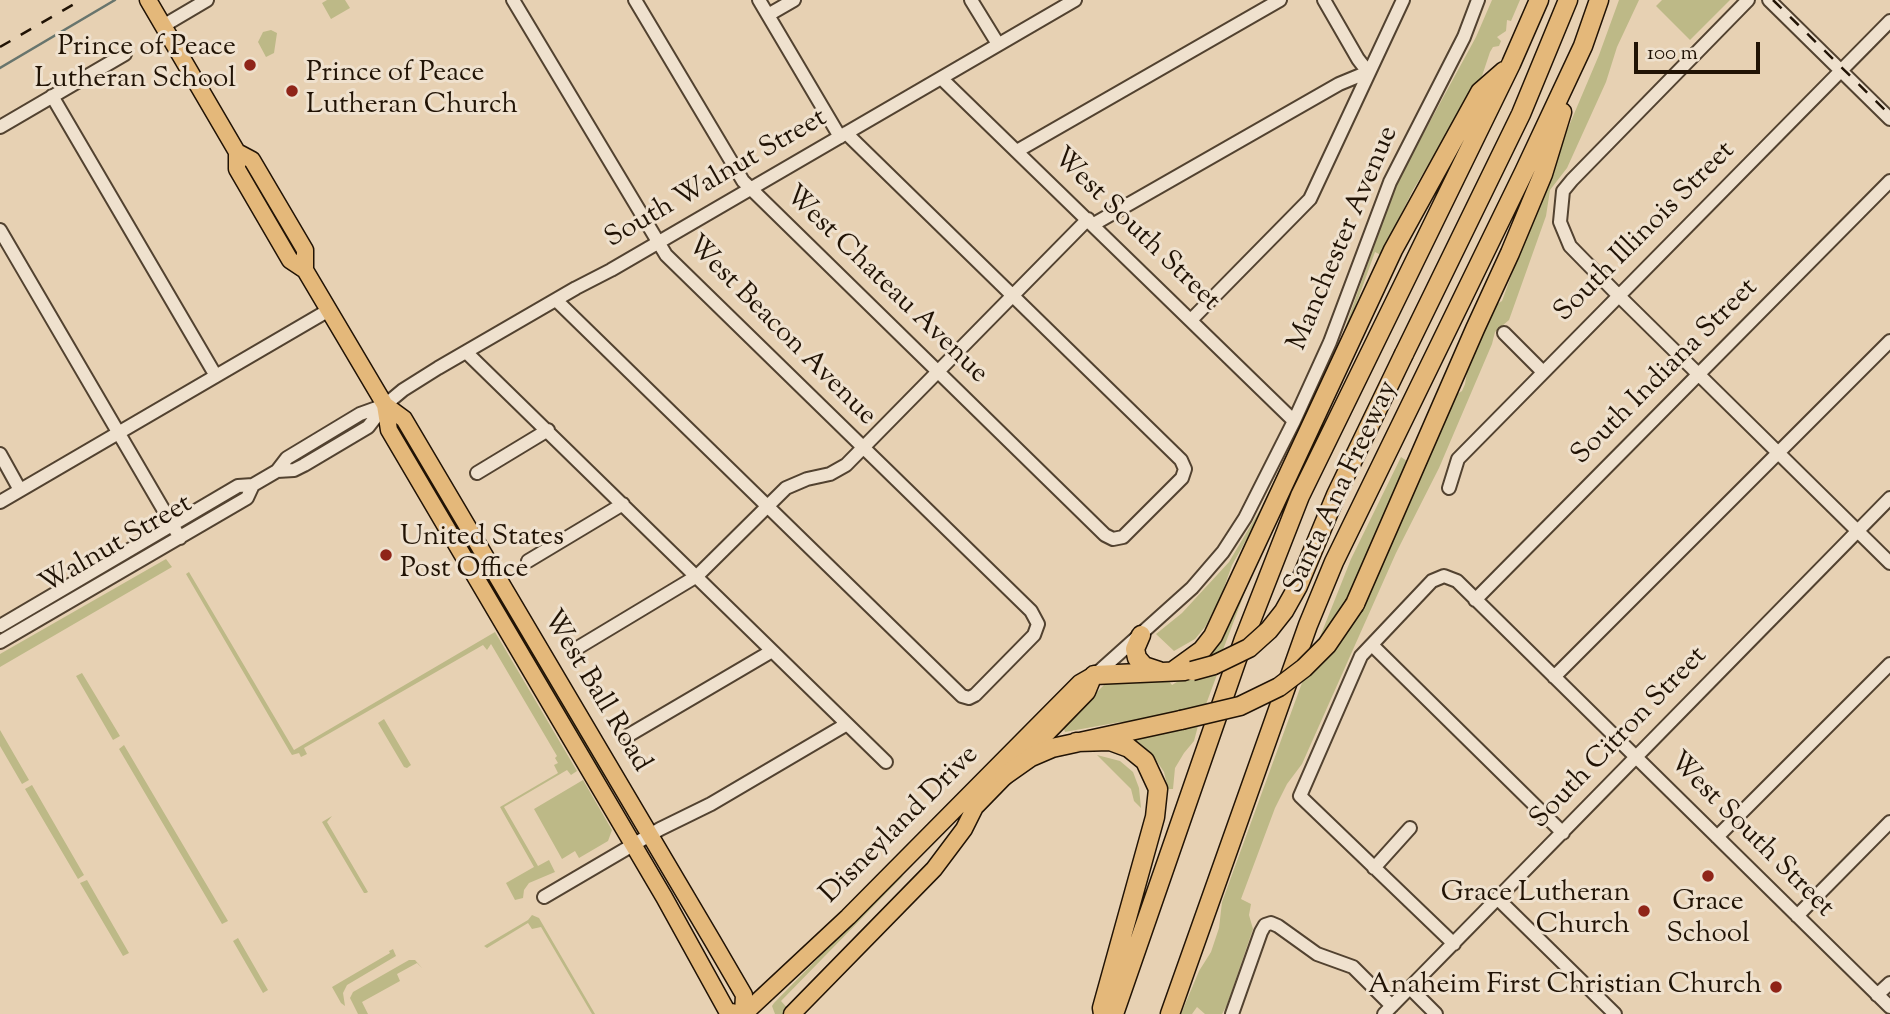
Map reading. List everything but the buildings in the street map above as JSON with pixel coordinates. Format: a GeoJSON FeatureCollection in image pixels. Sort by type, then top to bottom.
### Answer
{"type":"FeatureCollection","features":[{"type":"Feature","properties":{"kind":"highway","name":"Santa Ana Freeway"},"geometry":{"type":"LineString","coordinates":[[1114,1014],[1244,639],[1300,496],[1511,64],[1539,0]]}},
{"type":"Feature","properties":{"kind":"highway"},"geometry":{"type":"LineString","coordinates":[[1094,676],[1192,671],[1214,665],[1249,648],[1269,630],[1284,611],[1298,586],[1336,495],[1521,114],[1568,0]]}},
{"type":"Feature","properties":{"kind":"highway","name":"Santa Ana Freeway"},"geometry":{"type":"LineString","coordinates":[[1170,1014],[1308,625],[1334,562],[1524,172],[1583,46],[1599,0]]}},
{"type":"Feature","properties":{"kind":"highway"},"geometry":{"type":"LineString","coordinates":[[1004,776],[1042,752],[1240,706],[1279,687],[1304,668],[1327,645],[1355,604],[1538,185],[1583,46]]}},
{"type":"Feature","properties":{"kind":"highway"},"geometry":{"type":"LineString","coordinates":[[1140,635],[1135,649],[1137,658],[1144,666],[1168,672],[1202,650],[1213,636],[1394,250],[1480,92],[1511,64]]}},
{"type":"Feature","properties":{"kind":"highway"},"geometry":{"type":"LineString","coordinates":[[1076,742],[1110,741],[1129,748],[1145,761],[1158,789],[1155,817],[1102,1008],[1103,1014]]}},
{"type":"Feature","properties":{"kind":"main road","name":"West Ball Road"},"geometry":{"type":"LineString","coordinates":[[148,0],[237,152],[237,169],[290,260],[305,270],[385,405],[389,430],[633,845],[727,1011],[743,1014],[744,995],[404,419],[385,405]]}},
{"type":"Feature","properties":{"kind":"main road","name":"Disneyland Drive"},"geometry":{"type":"LineString","coordinates":[[792,1014],[934,869],[964,829],[975,807],[1087,692],[1094,676]]}},
{"type":"Feature","properties":{"kind":"main road","name":"Disneyland Drive"},"geometry":{"type":"LineString","coordinates":[[743,1014],[848,917],[1080,683],[1094,676]]}},
{"type":"Feature","properties":{"kind":"street"},"geometry":{"type":"LineString","coordinates":[[163,26],[207,0]]}},
{"type":"Feature","properties":{"kind":"street","name":"West Beacon Avenue"},"geometry":{"type":"LineString","coordinates":[[513,0],[666,255],[1031,611],[1038,624],[1036,631],[975,695],[965,697],[767,506]]}},
{"type":"Feature","properties":{"kind":"street","name":"West Chateau Avenue"},"geometry":{"type":"LineString","coordinates":[[635,0],[743,181],[1105,535],[1116,540],[1128,533],[1182,478],[1185,469],[1180,457],[1012,296]]}},
{"type":"Feature","properties":{"kind":"street"},"geometry":{"type":"LineString","coordinates":[[759,0],[843,135],[1012,296]]}},
{"type":"Feature","properties":{"kind":"street"},"geometry":{"type":"LineString","coordinates":[[768,15],[794,0]]}},
{"type":"Feature","properties":{"kind":"street"},"geometry":{"type":"LineString","coordinates":[[971,0],[998,44]]}},
{"type":"Feature","properties":{"kind":"street","name":"South Walnut Street"},"geometry":{"type":"LineString","coordinates":[[385,405],[403,390],[466,352],[1074,0]]}},
{"type":"Feature","properties":{"kind":"street"},"geometry":{"type":"LineString","coordinates":[[1017,151],[1280,0]]}},
{"type":"Feature","properties":{"kind":"street"},"geometry":{"type":"LineString","coordinates":[[1324,0],[1368,72]]}},
{"type":"Feature","properties":{"kind":"street"},"geometry":{"type":"LineString","coordinates":[[1191,320],[1310,199],[1403,0]]}},
{"type":"Feature","properties":{"kind":"street","name":"Manchester Avenue"},"geometry":{"type":"LineString","coordinates":[[1294,421],[1330,342],[1390,182],[1464,37],[1478,0]]}},
{"type":"Feature","properties":{"kind":"street"},"geometry":{"type":"LineString","coordinates":[[1748,0],[1563,191],[1560,222],[1566,240],[1619,296],[1890,563]]}},
{"type":"Feature","properties":{"kind":"street"},"geometry":{"type":"LineString","coordinates":[[1769,0],[1890,119]]}},
{"type":"Feature","properties":{"kind":"street","name":"South Illinois Street"},"geometry":{"type":"LineString","coordinates":[[1449,488],[1458,459],[1890,21]]}},
{"type":"Feature","properties":{"kind":"street"},"geometry":{"type":"LineString","coordinates":[[0,127],[125,54]]}},
{"type":"Feature","properties":{"kind":"street"},"geometry":{"type":"LineString","coordinates":[[579,646],[697,576],[792,484],[841,469],[1012,296],[1091,221],[1339,83],[1368,72]]}},
{"type":"Feature","properties":{"kind":"street","name":"West South Street"},"geometry":{"type":"LineString","coordinates":[[941,78],[1294,421]]}},
{"type":"Feature","properties":{"kind":"street"},"geometry":{"type":"LineString","coordinates":[[52,96],[216,376]]}},
{"type":"Feature","properties":{"kind":"street","name":"South Indiana Street"},"geometry":{"type":"LineString","coordinates":[[1475,600],[1890,181]]}},
{"type":"Feature","properties":{"kind":"street"},"geometry":{"type":"LineString","coordinates":[[0,230],[180,538]]}},
{"type":"Feature","properties":{"kind":"street"},"geometry":{"type":"LineString","coordinates":[[556,300],[767,506]]}},
{"type":"Feature","properties":{"kind":"street"},"geometry":{"type":"LineString","coordinates":[[0,502],[329,310]]}},
{"type":"Feature","properties":{"kind":"street"},"geometry":{"type":"LineString","coordinates":[[1504,333],[1543,372]]}},
{"type":"Feature","properties":{"kind":"street"},"geometry":{"type":"LineString","coordinates":[[1555,677],[1890,341]]}},
{"type":"Feature","properties":{"kind":"street"},"geometry":{"type":"LineString","coordinates":[[466,352],[886,762]]}},
{"type":"Feature","properties":{"kind":"street","name":"Walnut Street"},"geometry":{"type":"LineString","coordinates":[[0,626],[238,486],[253,485],[277,471],[287,458],[360,414],[385,405]]}},
{"type":"Feature","properties":{"kind":"street","name":"Disneyland Drive"},"geometry":{"type":"LineString","coordinates":[[1094,676],[1192,588],[1223,552],[1245,518],[1294,421]]}},
{"type":"Feature","properties":{"kind":"street"},"geometry":{"type":"LineString","coordinates":[[477,473],[548,430]]}},
{"type":"Feature","properties":{"kind":"street"},"geometry":{"type":"LineString","coordinates":[[0,454],[20,490]]}},
{"type":"Feature","properties":{"kind":"street","name":"Walnut Street"},"geometry":{"type":"LineString","coordinates":[[0,642],[247,498],[253,485]]}},
{"type":"Feature","properties":{"kind":"street","name":"South Citron Street"},"geometry":{"type":"LineString","coordinates":[[1388,1010],[1890,498]]}},
{"type":"Feature","properties":{"kind":"street"},"geometry":{"type":"LineString","coordinates":[[528,561],[623,504]]}},
{"type":"Feature","properties":{"kind":"street","name":"West South Street"},"geometry":{"type":"LineString","coordinates":[[1371,645],[1432,581],[1444,576],[1457,581],[1890,1007]]}},
{"type":"Feature","properties":{"kind":"street"},"geometry":{"type":"LineString","coordinates":[[1454,944],[1300,796],[1361,656],[1371,645],[1563,833]]}},
{"type":"Feature","properties":{"kind":"street"},"geometry":{"type":"LineString","coordinates":[[629,735],[772,651]]}},
{"type":"Feature","properties":{"kind":"street"},"geometry":{"type":"LineString","coordinates":[[1717,838],[1890,664]]}},
{"type":"Feature","properties":{"kind":"street"},"geometry":{"type":"LineString","coordinates":[[544,897],[649,835],[701,810],[847,724]]}},
{"type":"Feature","properties":{"kind":"street"},"geometry":{"type":"LineString","coordinates":[[1797,916],[1890,822]]}},
{"type":"Feature","properties":{"kind":"street"},"geometry":{"type":"LineString","coordinates":[[1374,868],[1410,828]]}},
{"type":"Feature","properties":{"kind":"street"},"geometry":{"type":"LineString","coordinates":[[1499,899],[1615,1014]]}},
{"type":"Feature","properties":{"kind":"street"},"geometry":{"type":"LineString","coordinates":[[1232,1014],[1261,932],[1269,917],[1317,954],[1353,967],[1388,1010]]}},
{"type":"Feature","properties":{"kind":"street"},"geometry":{"type":"LineString","coordinates":[[1877,995],[1890,982]]}},
{"type":"Feature","properties":{"kind":"street"},"geometry":{"type":"LineString","coordinates":[[1410,988],[1436,1014]]}},
{"type":"Feature","properties":{"kind":"shaded area"},"geometry":{"type":"Polygon","coordinates":[[[327,0],[345,0],[350,8],[331,19],[322,3],[327,0]]]}},
{"type":"Feature","properties":{"kind":"shaded area"},"geometry":{"type":"Polygon","coordinates":[[[1492,0],[1520,0],[1511,21],[1507,20],[1506,31],[1497,37],[1501,41],[1499,46],[1493,47],[1490,52],[1482,76],[1413,190],[1381,255],[1375,252],[1346,332],[1266,505],[1232,565],[1220,599],[1205,627],[1195,639],[1174,651],[1156,634],[1182,613],[1229,562],[1260,510],[1340,342],[1396,184],[1476,37],[1492,0]]]}},
{"type":"Feature","properties":{"kind":"shaded area"},"geometry":{"type":"Polygon","coordinates":[[[1619,0],[1639,0],[1567,168],[1550,190],[1546,216],[1509,320],[1495,332],[1439,468],[1396,553],[1302,764],[1287,784],[1275,808],[1241,899],[1251,904],[1249,915],[1253,929],[1227,1005],[1222,1014],[1205,1014],[1197,1007],[1192,1014],[1181,1014],[1199,971],[1211,952],[1219,928],[1222,902],[1303,680],[1336,647],[1357,618],[1454,396],[1462,391],[1469,360],[1492,307],[1502,301],[1546,180],[1599,55],[1619,0]]]}},
{"type":"Feature","properties":{"kind":"shaded area"},"geometry":{"type":"Polygon","coordinates":[[[1662,0],[1730,0],[1690,40],[1656,6],[1662,0]]]}},
{"type":"Feature","properties":{"kind":"shaded area"},"geometry":{"type":"Polygon","coordinates":[[[271,30],[277,33],[274,53],[266,57],[258,42],[263,32],[271,30]]]}},
{"type":"Feature","properties":{"kind":"shaded area"},"geometry":{"type":"Polygon","coordinates":[[[1401,457],[1410,463],[1347,602],[1316,647],[1351,559],[1401,457]]]}},
{"type":"Feature","properties":{"kind":"shaded area"},"geometry":{"type":"Polygon","coordinates":[[[432,487],[445,502],[610,783],[599,771],[432,487]]]}},
{"type":"Feature","properties":{"kind":"shaded area"},"geometry":{"type":"Polygon","coordinates":[[[1265,539],[1221,655],[1192,666],[1265,539]]]}},
{"type":"Feature","properties":{"kind":"shaded area"},"geometry":{"type":"Polygon","coordinates":[[[162,542],[0,638],[0,633],[162,542]]]}},
{"type":"Feature","properties":{"kind":"shaded area"},"geometry":{"type":"Polygon","coordinates":[[[166,559],[172,567],[0,667],[0,654],[166,559]]]}},
{"type":"Feature","properties":{"kind":"shaded area"},"geometry":{"type":"Polygon","coordinates":[[[189,572],[294,750],[495,632],[577,771],[571,775],[567,770],[504,807],[538,866],[549,860],[555,872],[529,883],[523,898],[515,900],[506,883],[534,867],[500,807],[558,773],[554,765],[558,763],[555,758],[557,756],[491,644],[487,650],[483,645],[304,748],[307,754],[301,757],[299,753],[292,755],[186,574],[189,572]]]}},
{"type":"Feature","properties":{"kind":"shaded area"},"geometry":{"type":"Polygon","coordinates":[[[1218,672],[1205,707],[1131,724],[1120,722],[1065,732],[1063,726],[1106,683],[1168,680],[1172,685],[1180,680],[1218,672]]]}},
{"type":"Feature","properties":{"kind":"shaded area"},"geometry":{"type":"Polygon","coordinates":[[[82,673],[120,736],[113,740],[76,676],[82,673]]]}},
{"type":"Feature","properties":{"kind":"shaded area"},"geometry":{"type":"Polygon","coordinates":[[[384,719],[411,765],[407,768],[378,723],[384,719]]]}},
{"type":"Feature","properties":{"kind":"shaded area"},"geometry":{"type":"Polygon","coordinates":[[[1198,726],[1194,741],[1175,768],[1173,789],[1168,789],[1164,772],[1154,757],[1132,736],[1198,726]]]}},
{"type":"Feature","properties":{"kind":"shaded area"},"geometry":{"type":"Polygon","coordinates":[[[0,730],[29,780],[22,784],[0,746],[0,730]]]}},
{"type":"Feature","properties":{"kind":"shaded area"},"geometry":{"type":"Polygon","coordinates":[[[124,745],[228,921],[222,924],[119,749],[124,745]]]}},
{"type":"Feature","properties":{"kind":"shaded area"},"geometry":{"type":"Polygon","coordinates":[[[1097,755],[1120,761],[1133,772],[1139,788],[1141,808],[1134,801],[1131,789],[1097,755]]]}},
{"type":"Feature","properties":{"kind":"shaded area"},"geometry":{"type":"Polygon","coordinates":[[[583,780],[612,830],[608,841],[579,858],[575,851],[562,859],[534,809],[583,780]]]}},
{"type":"Feature","properties":{"kind":"shaded area"},"geometry":{"type":"Polygon","coordinates":[[[32,785],[84,875],[78,879],[25,789],[32,785]]]}},
{"type":"Feature","properties":{"kind":"shaded area"},"geometry":{"type":"Polygon","coordinates":[[[332,816],[327,822],[368,892],[366,893],[322,822],[332,816]]]}},
{"type":"Feature","properties":{"kind":"shaded area"},"geometry":{"type":"Polygon","coordinates":[[[904,875],[781,1001],[789,1010],[784,1014],[775,1014],[772,1006],[774,1003],[892,883],[904,875]]]}},
{"type":"Feature","properties":{"kind":"shaded area"},"geometry":{"type":"Polygon","coordinates":[[[87,880],[129,953],[123,956],[80,883],[87,880]]]}},
{"type":"Feature","properties":{"kind":"shaded area"},"geometry":{"type":"Polygon","coordinates":[[[532,915],[539,918],[595,1014],[592,1014],[541,927],[532,929],[528,923],[487,948],[484,946],[532,915]]]}},
{"type":"Feature","properties":{"kind":"shaded area"},"geometry":{"type":"Polygon","coordinates":[[[238,938],[268,990],[263,993],[233,941],[238,938]]]}},
{"type":"Feature","properties":{"kind":"shaded area"},"geometry":{"type":"Polygon","coordinates":[[[393,949],[396,956],[347,985],[343,993],[345,1006],[341,1003],[332,987],[393,949]]]}},
{"type":"Feature","properties":{"kind":"shaded area"},"geometry":{"type":"Polygon","coordinates":[[[409,960],[415,960],[422,968],[417,963],[397,974],[400,981],[362,1002],[368,1014],[358,1014],[350,998],[353,992],[409,960]]]}},
{"type":"Feature","properties":{"kind":"waterway"},"geometry":{"type":"LineString","coordinates":[[0,68],[115,0]]}},
{"type":"Feature","properties":{"kind":"railway"},"geometry":{"type":"LineString","coordinates":[[0,47],[81,0]]}},
{"type":"Feature","properties":{"kind":"railway"},"geometry":{"type":"LineString","coordinates":[[1773,0],[1890,115]]}},
{"type":"Feature","properties":{"kind":"place","name":"Prince of Peace Lutheran School"},"geometry":{"type":"Point","coordinates":[250,65]}},
{"type":"Feature","properties":{"kind":"place","name":"Prince of Peace Lutheran Church"},"geometry":{"type":"Point","coordinates":[292,91]}},
{"type":"Feature","properties":{"kind":"place","name":"United States Post Office"},"geometry":{"type":"Point","coordinates":[386,555]}},
{"type":"Feature","properties":{"kind":"place","name":"Grace School"},"geometry":{"type":"Point","coordinates":[1708,876]}},
{"type":"Feature","properties":{"kind":"place","name":"Grace Lutheran Church"},"geometry":{"type":"Point","coordinates":[1644,911]}},
{"type":"Feature","properties":{"kind":"place","name":"Anaheim First Christian Church"},"geometry":{"type":"Point","coordinates":[1776,987]}}]}
